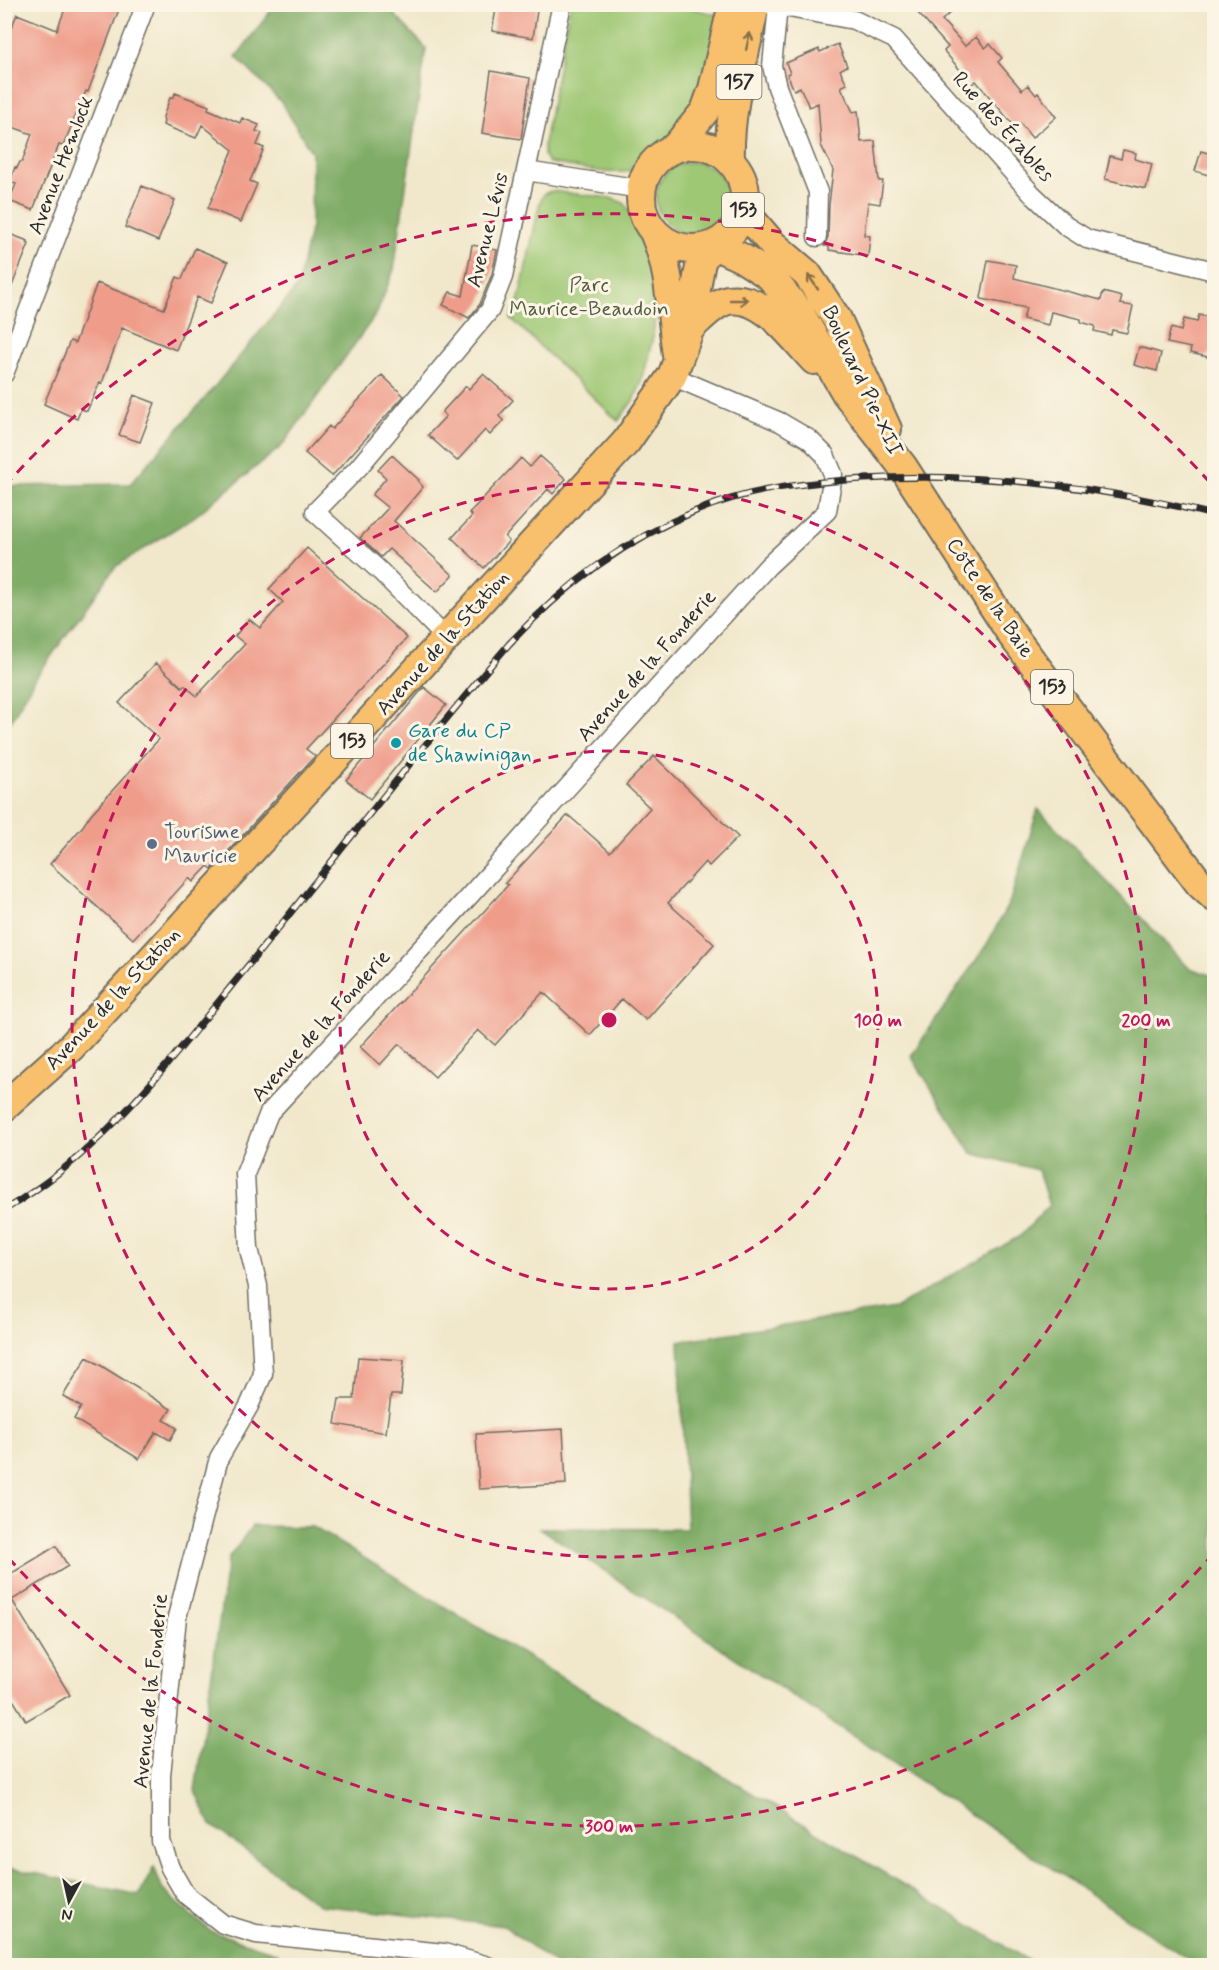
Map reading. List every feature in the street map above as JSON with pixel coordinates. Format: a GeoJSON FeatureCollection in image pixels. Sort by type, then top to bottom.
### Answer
{"type":"FeatureCollection","features":[{"type":"Feature","properties":{"kind":"main road","name":"157"},"geometry":{"type":"LineString","coordinates":[[674,149],[705,111],[733,4]]}},
{"type":"Feature","properties":{"kind":"main road","name":"157"},"geometry":{"type":"LineString","coordinates":[[730,161],[729,139],[732,119],[767,5]]}},
{"type":"Feature","properties":{"kind":"main road"},"geometry":{"type":"LineString","coordinates":[[675,367],[667,276],[661,249],[642,211],[641,189],[652,164],[674,149],[686,146],[710,148],[730,161]]}},
{"type":"Feature","properties":{"kind":"main road","name":"153"},"geometry":{"type":"LineString","coordinates":[[654,232],[665,241],[679,247],[694,249],[711,246],[733,231],[743,210],[745,193],[740,175],[730,161]]}},
{"type":"Feature","properties":{"kind":"main road","name":"Boulevard Pie-XII"},"geometry":{"type":"LineString","coordinates":[[743,210],[773,245],[807,274],[837,319],[903,466]]}},
{"type":"Feature","properties":{"kind":"main road","name":"Boulevard Pie-XII"},"geometry":{"type":"LineString","coordinates":[[711,246],[742,258],[770,276],[799,312],[846,393],[903,466]]}},
{"type":"Feature","properties":{"kind":"main road","name":"Avenue de la Station"},"geometry":{"type":"LineString","coordinates":[[4,1107],[71,1047],[626,442],[675,367],[690,328],[701,262],[711,246]]}},
{"type":"Feature","properties":{"kind":"main road"},"geometry":{"type":"LineString","coordinates":[[690,328],[726,300],[750,300],[769,312],[846,393]]}},
{"type":"Feature","properties":{"kind":"main road","name":"Côte de la Baie"},"geometry":{"type":"LineString","coordinates":[[903,466],[1012,635],[1200,884],[1215,897]]}},
{"type":"Feature","properties":{"kind":"street","name":"Avenue Hemlock"},"geometry":{"type":"LineString","coordinates":[[4,374],[146,4]]}},
{"type":"Feature","properties":{"kind":"street","name":"Avenue Lévis"},"geometry":{"type":"LineString","coordinates":[[447,639],[381,572],[315,512],[358,468],[490,310],[503,277],[562,4]]}},
{"type":"Feature","properties":{"kind":"street"},"geometry":{"type":"LineString","coordinates":[[767,5],[772,66],[777,87],[818,192],[817,237]]}},
{"type":"Feature","properties":{"kind":"street","name":"Rue des Érables"},"geometry":{"type":"LineString","coordinates":[[767,5],[854,20],[894,39],[1032,194],[1066,226],[1087,239],[1215,271]]}},
{"type":"Feature","properties":{"kind":"street"},"geometry":{"type":"LineString","coordinates":[[526,171],[641,189]]}},
{"type":"Feature","properties":{"kind":"street","name":"Avenue de la Fonderie"},"geometry":{"type":"LineString","coordinates":[[488,1965],[444,1953],[256,1934],[223,1924],[186,1894],[170,1868],[161,1841],[160,1775],[177,1617],[219,1458],[249,1406],[263,1374],[258,1286],[249,1250],[245,1174],[269,1113],[461,906],[768,566],[827,511],[833,474],[825,455],[809,439],[675,367]]}},
{"type":"Feature","properties":{"kind":"green space"},"geometry":{"type":"Polygon","coordinates":[[[275,5],[395,5],[394,14],[426,48],[394,269],[377,313],[282,446],[194,517],[115,567],[34,680],[5,732],[4,504],[12,486],[130,484],[297,287],[311,227],[312,153],[282,103],[236,57],[275,5]]]}},
{"type":"Feature","properties":{"kind":"green space"},"geometry":{"type":"Polygon","coordinates":[[[570,5],[677,5],[719,15],[703,88],[692,115],[679,132],[648,156],[637,169],[617,172],[593,170],[549,163],[544,156],[544,144],[570,5]]]}},
{"type":"Feature","properties":{"kind":"green space"},"geometry":{"type":"Polygon","coordinates":[[[692,162],[712,168],[722,178],[728,198],[722,218],[712,228],[692,234],[672,228],[662,218],[656,198],[662,178],[672,168],[692,162]]]}},
{"type":"Feature","properties":{"kind":"green space","name":"Parc Maurice-Beaudoin"},"geometry":{"type":"Polygon","coordinates":[[[551,191],[610,198],[624,203],[645,242],[657,293],[653,337],[642,382],[634,399],[618,421],[511,318],[519,299],[540,202],[544,194],[551,191]]]}},
{"type":"Feature","properties":{"kind":"green space"},"geometry":{"type":"Polygon","coordinates":[[[1038,809],[1189,968],[1214,976],[1214,1965],[1197,1965],[540,1528],[687,1529],[679,1341],[895,1308],[1020,1236],[1049,1206],[1038,1170],[972,1153],[911,1056],[987,944],[1010,901],[1038,809]]]}},
{"type":"Feature","properties":{"kind":"green space"},"geometry":{"type":"Polygon","coordinates":[[[252,1526],[313,1527],[1036,1965],[556,1965],[504,1926],[319,1905],[211,1825],[195,1791],[228,1559],[252,1526]]]}},
{"type":"Feature","properties":{"kind":"green space"},"geometry":{"type":"Polygon","coordinates":[[[5,1867],[139,1895],[154,1867],[163,1890],[210,1931],[275,1952],[292,1965],[5,1965],[5,1867]]]}},
{"type":"Feature","properties":{"kind":"building"},"geometry":{"type":"Polygon","coordinates":[[[67,4],[121,4],[88,92],[86,91],[63,146],[59,145],[33,210],[9,201],[16,184],[10,182],[15,167],[17,168],[22,162],[32,134],[4,124],[4,46],[17,14],[57,30],[67,4]]]}},
{"type":"Feature","properties":{"kind":"building"},"geometry":{"type":"Polygon","coordinates":[[[497,4],[538,4],[533,38],[492,31],[497,4]]]}},
{"type":"Feature","properties":{"kind":"building"},"geometry":{"type":"Polygon","coordinates":[[[910,4],[960,4],[942,20],[965,46],[976,37],[985,48],[990,44],[1002,58],[998,62],[1022,90],[1028,85],[1036,95],[1038,93],[1056,117],[1032,138],[1020,123],[1015,127],[976,81],[971,85],[960,73],[961,71],[944,51],[948,47],[910,4]]]}},
{"type":"Feature","properties":{"kind":"building"},"geometry":{"type":"Polygon","coordinates":[[[838,44],[847,66],[840,70],[847,84],[841,87],[853,112],[858,111],[861,142],[875,141],[879,181],[883,181],[880,204],[868,202],[864,235],[870,236],[868,256],[829,250],[829,246],[824,246],[828,237],[833,170],[821,145],[818,103],[809,107],[800,87],[794,90],[787,74],[790,73],[786,63],[819,49],[820,52],[838,44]]]}},
{"type":"Feature","properties":{"kind":"building"},"geometry":{"type":"Polygon","coordinates":[[[491,71],[530,78],[521,139],[482,133],[491,71]]]}},
{"type":"Feature","properties":{"kind":"building"},"geometry":{"type":"Polygon","coordinates":[[[175,93],[209,106],[208,109],[240,123],[242,118],[259,125],[256,131],[262,133],[257,145],[264,148],[250,181],[257,184],[241,222],[208,208],[233,150],[202,125],[196,138],[163,125],[163,117],[170,98],[174,97],[175,93]]]}},
{"type":"Feature","properties":{"kind":"building"},"geometry":{"type":"Polygon","coordinates":[[[1123,150],[1136,153],[1135,159],[1152,164],[1146,189],[1105,179],[1110,156],[1121,159],[1123,150]]]}},
{"type":"Feature","properties":{"kind":"building"},"geometry":{"type":"Polygon","coordinates":[[[1201,151],[1215,155],[1215,177],[1195,171],[1201,151]]]}},
{"type":"Feature","properties":{"kind":"building"},"geometry":{"type":"Polygon","coordinates":[[[142,186],[175,200],[158,241],[125,227],[142,186]]]}},
{"type":"Feature","properties":{"kind":"building"},"geometry":{"type":"Polygon","coordinates":[[[4,232],[28,241],[29,244],[5,303],[4,232]]]}},
{"type":"Feature","properties":{"kind":"building"},"geometry":{"type":"Polygon","coordinates":[[[472,245],[497,250],[492,274],[480,304],[469,318],[443,305],[450,292],[463,296],[472,245]]]}},
{"type":"Feature","properties":{"kind":"building"},"geometry":{"type":"Polygon","coordinates":[[[195,248],[228,262],[211,303],[197,297],[176,350],[122,328],[102,383],[100,382],[87,411],[81,409],[77,419],[44,404],[70,341],[75,343],[97,283],[164,309],[177,277],[182,279],[195,248]]]}},
{"type":"Feature","properties":{"kind":"building"},"geometry":{"type":"Polygon","coordinates":[[[988,260],[1016,265],[1014,278],[1101,300],[1103,292],[1122,297],[1120,304],[1133,306],[1127,333],[1112,330],[1111,335],[1094,331],[1095,326],[1081,322],[1081,319],[1051,312],[1048,325],[1023,319],[1026,308],[982,299],[988,260]]]}},
{"type":"Feature","properties":{"kind":"building"},"geometry":{"type":"Polygon","coordinates":[[[1199,315],[1215,319],[1215,354],[1209,353],[1208,357],[1190,353],[1191,348],[1167,343],[1171,328],[1181,331],[1184,319],[1197,322],[1199,315]]]}},
{"type":"Feature","properties":{"kind":"building"},"geometry":{"type":"Polygon","coordinates":[[[1139,347],[1161,353],[1157,371],[1134,365],[1139,347]]]}},
{"type":"Feature","properties":{"kind":"building"},"geometry":{"type":"Polygon","coordinates":[[[483,374],[513,400],[499,416],[504,420],[490,435],[485,430],[457,461],[428,435],[446,416],[442,412],[466,386],[469,389],[483,374]]]}},
{"type":"Feature","properties":{"kind":"building"},"geometry":{"type":"Polygon","coordinates":[[[382,375],[404,396],[332,476],[305,453],[329,426],[332,429],[382,375]]]}},
{"type":"Feature","properties":{"kind":"building"},"geometry":{"type":"Polygon","coordinates":[[[134,395],[155,403],[140,442],[119,435],[134,395]]]}},
{"type":"Feature","properties":{"kind":"building"},"geometry":{"type":"Polygon","coordinates":[[[392,455],[419,480],[423,487],[394,521],[453,575],[437,592],[389,549],[381,557],[360,538],[388,508],[372,495],[386,478],[378,470],[392,455]]]}},
{"type":"Feature","properties":{"kind":"building"},"geometry":{"type":"Polygon","coordinates":[[[540,456],[566,479],[553,494],[548,489],[505,537],[509,541],[484,568],[452,538],[472,516],[469,513],[521,458],[530,467],[540,456]]]}},
{"type":"Feature","properties":{"kind":"building"},"geometry":{"type":"Polygon","coordinates":[[[307,548],[407,638],[306,749],[315,756],[212,869],[208,866],[193,882],[189,878],[133,939],[50,864],[91,814],[159,739],[119,703],[156,663],[182,687],[184,685],[197,696],[245,644],[235,636],[249,619],[260,628],[283,602],[269,589],[307,548]]]}},
{"type":"Feature","properties":{"kind":"building","name":"Gare du CP de Shawinigan"},"geometry":{"type":"Polygon","coordinates":[[[424,687],[446,705],[370,799],[346,780],[424,687]]]}},
{"type":"Feature","properties":{"kind":"building"},"geometry":{"type":"Polygon","coordinates":[[[654,756],[738,837],[709,866],[705,862],[668,903],[714,944],[646,1020],[622,999],[590,1035],[543,992],[495,1045],[478,1030],[435,1077],[399,1044],[380,1065],[360,1047],[508,885],[505,883],[568,815],[610,852],[650,808],[626,785],[654,756]]]}},
{"type":"Feature","properties":{"kind":"building"},"geometry":{"type":"Polygon","coordinates":[[[87,1357],[171,1409],[164,1420],[177,1428],[170,1440],[156,1432],[139,1459],[74,1419],[81,1407],[63,1396],[87,1357]]]}},
{"type":"Feature","properties":{"kind":"building"},"geometry":{"type":"Polygon","coordinates":[[[358,1357],[404,1360],[401,1395],[391,1395],[386,1433],[335,1424],[339,1399],[354,1399],[358,1357]]]}},
{"type":"Feature","properties":{"kind":"building"},"geometry":{"type":"Polygon","coordinates":[[[563,1429],[566,1484],[479,1489],[476,1434],[563,1429]]]}},
{"type":"Feature","properties":{"kind":"building"},"geometry":{"type":"Polygon","coordinates":[[[56,1546],[68,1566],[12,1600],[70,1695],[26,1721],[4,1685],[4,1578],[56,1546]]]}},
{"type":"Feature","properties":{"kind":"railway"},"geometry":{"type":"LineString","coordinates":[[4,1210],[70,1164],[99,1138],[153,1081],[509,644],[573,584],[644,536],[716,503],[757,492],[821,482],[908,477],[997,480],[1084,489],[1214,515]]}},
{"type":"Feature","properties":{"kind":"place","name":"Gare du CP de Shawinigan"},"geometry":{"type":"Point","coordinates":[396,743]}},
{"type":"Feature","properties":{"kind":"place","name":"Tourisme Mauricie"},"geometry":{"type":"Point","coordinates":[152,844]}}]}
